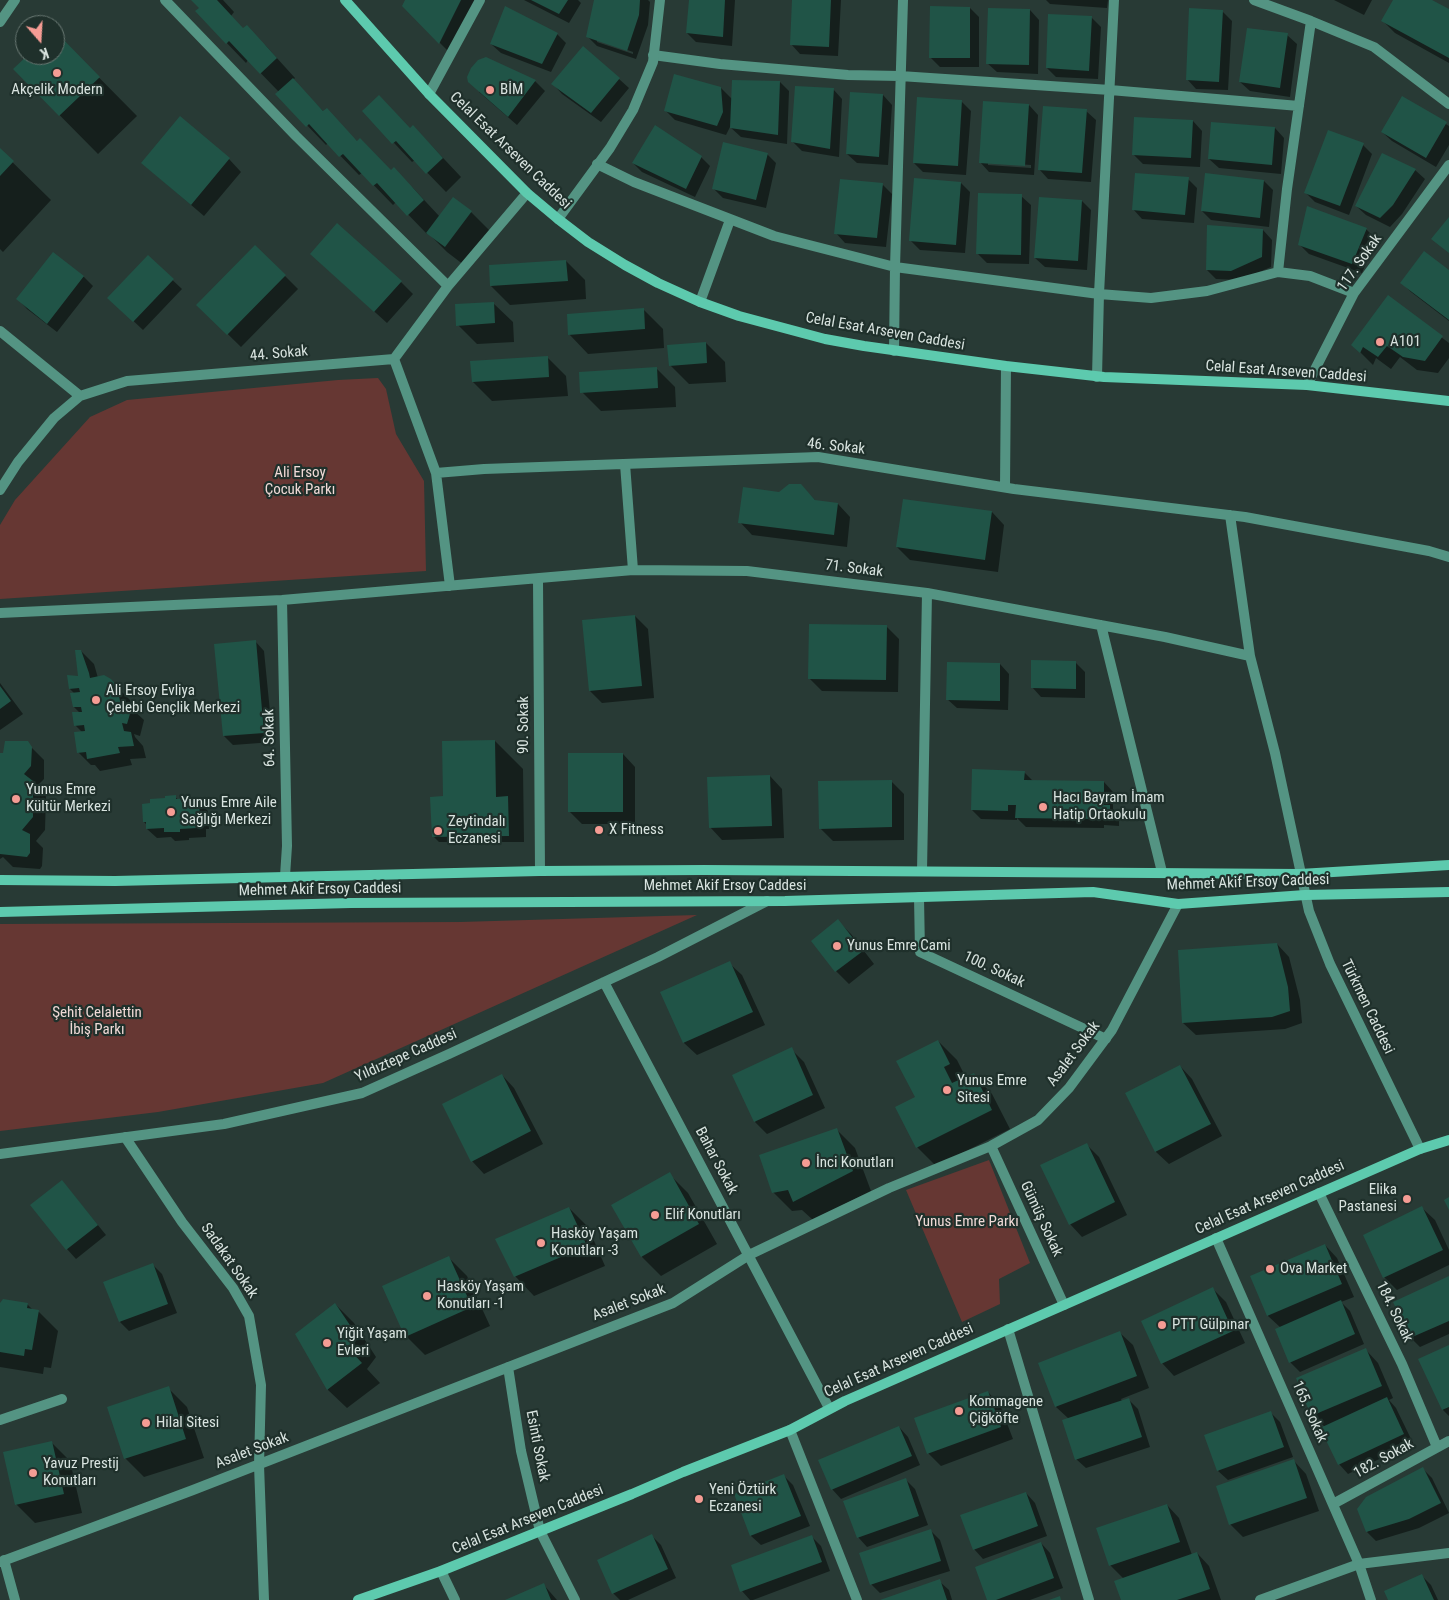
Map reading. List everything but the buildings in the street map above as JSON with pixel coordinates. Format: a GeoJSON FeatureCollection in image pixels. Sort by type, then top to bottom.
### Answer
{"type":"FeatureCollection","features":[{"type":"Feature","properties":{"kind":"main road","name":"Celal Esat Arseven Caddesi"},"geometry":{"type":"LineString","coordinates":[[344,0],[429,94],[527,193],[588,242],[626,266],[700,302],[739,316],[824,339],[894,351],[1006,366],[1097,377],[1307,385],[1449,402]]}},
{"type":"Feature","properties":{"kind":"main road","name":"Mehmet Akif Ersoy Caddesi"},"geometry":{"type":"LineString","coordinates":[[0,880],[115,881],[540,871],[782,870],[1300,874],[1449,865]]}},
{"type":"Feature","properties":{"kind":"main road","name":"Mehmet Akif Ersoy Caddesi"},"geometry":{"type":"LineString","coordinates":[[0,912],[351,903],[767,901],[1093,892],[1178,904],[1305,895],[1449,892]]}},
{"type":"Feature","properties":{"kind":"main road","name":"Celal Esat Arseven Caddesi"},"geometry":{"type":"LineString","coordinates":[[358,1600],[441,1571],[682,1472],[790,1430],[829,1408],[1420,1149],[1449,1140]]}},
{"type":"Feature","properties":{"kind":"street"},"geometry":{"type":"LineString","coordinates":[[0,22],[16,0]]}},
{"type":"Feature","properties":{"kind":"street"},"geometry":{"type":"LineString","coordinates":[[165,0],[296,136],[448,286]]}},
{"type":"Feature","properties":{"kind":"street"},"geometry":{"type":"LineString","coordinates":[[429,94],[480,0]]}},
{"type":"Feature","properties":{"kind":"street"},"geometry":{"type":"LineString","coordinates":[[558,219],[598,164],[633,110],[653,62],[660,0]]}},
{"type":"Feature","properties":{"kind":"street"},"geometry":{"type":"LineString","coordinates":[[894,351],[903,0]]}},
{"type":"Feature","properties":{"kind":"street"},"geometry":{"type":"LineString","coordinates":[[1097,377],[1099,294],[1114,0]]}},
{"type":"Feature","properties":{"kind":"street"},"geometry":{"type":"LineString","coordinates":[[1254,0],[1374,47],[1449,104]]}},
{"type":"Feature","properties":{"kind":"street"},"geometry":{"type":"LineString","coordinates":[[1278,272],[1287,188],[1311,21]]}},
{"type":"Feature","properties":{"kind":"street"},"geometry":{"type":"LineString","coordinates":[[654,55],[720,64],[848,75],[900,76],[1110,90],[1299,106]]}},
{"type":"Feature","properties":{"kind":"street"},"geometry":{"type":"LineString","coordinates":[[598,164],[634,182],[774,236],[895,267],[1099,294],[1150,298],[1207,291],[1278,272],[1310,276],[1354,293]]}},
{"type":"Feature","properties":{"kind":"street","name":"117. Sokak"},"geometry":{"type":"LineString","coordinates":[[1307,385],[1354,293],[1449,165]]}},
{"type":"Feature","properties":{"kind":"street"},"geometry":{"type":"LineString","coordinates":[[450,586],[436,472],[394,359],[448,286],[527,193]]}},
{"type":"Feature","properties":{"kind":"street"},"geometry":{"type":"LineString","coordinates":[[700,302],[730,220]]}},
{"type":"Feature","properties":{"kind":"street"},"geometry":{"type":"LineString","coordinates":[[0,331],[80,396]]}},
{"type":"Feature","properties":{"kind":"street","name":"44. Sokak"},"geometry":{"type":"LineString","coordinates":[[0,490],[18,462],[54,418],[80,396],[127,381],[394,359]]}},
{"type":"Feature","properties":{"kind":"street"},"geometry":{"type":"LineString","coordinates":[[1005,488],[1006,366]]}},
{"type":"Feature","properties":{"kind":"street","name":"46. Sokak"},"geometry":{"type":"LineString","coordinates":[[436,472],[818,457],[1005,488],[1230,516],[1429,551],[1449,557]]}},
{"type":"Feature","properties":{"kind":"street"},"geometry":{"type":"LineString","coordinates":[[625,464],[633,570]]}},
{"type":"Feature","properties":{"kind":"street","name":"Türkmen Caddesi"},"geometry":{"type":"LineString","coordinates":[[1230,516],[1250,656],[1275,752],[1309,911],[1330,964],[1420,1149]]}},
{"type":"Feature","properties":{"kind":"street","name":"71. Sokak"},"geometry":{"type":"LineString","coordinates":[[0,613],[282,600],[538,580],[633,570],[747,570],[927,593],[1165,637],[1250,656]]}},
{"type":"Feature","properties":{"kind":"street","name":"90. Sokak"},"geometry":{"type":"LineString","coordinates":[[538,580],[540,871]]}},
{"type":"Feature","properties":{"kind":"street"},"geometry":{"type":"LineString","coordinates":[[922,871],[927,593]]}},
{"type":"Feature","properties":{"kind":"street","name":"64. Sokak"},"geometry":{"type":"LineString","coordinates":[[282,600],[287,846],[284,876]]}},
{"type":"Feature","properties":{"kind":"street"},"geometry":{"type":"LineString","coordinates":[[1101,625],[1162,872]]}},
{"type":"Feature","properties":{"kind":"street","name":"100. Sokak"},"geometry":{"type":"LineString","coordinates":[[919,897],[920,952],[1106,1038]]}},
{"type":"Feature","properties":{"kind":"street","name":"Yıldıztepe Caddesi"},"geometry":{"type":"LineString","coordinates":[[0,1154],[224,1124],[362,1093],[658,957],[767,901]]}},
{"type":"Feature","properties":{"kind":"street","name":"Asalet Sokak"},"geometry":{"type":"LineString","coordinates":[[2,1561],[259,1465],[673,1304],[749,1255],[890,1188],[991,1146],[1038,1120],[1069,1088],[1112,1030],[1178,904]]}},
{"type":"Feature","properties":{"kind":"street","name":"Bahar Sokak"},"geometry":{"type":"LineString","coordinates":[[604,982],[829,1408]]}},
{"type":"Feature","properties":{"kind":"street","name":"Sadakat Sokak"},"geometry":{"type":"LineString","coordinates":[[125,1137],[182,1222],[233,1288],[249,1316],[261,1385],[259,1465],[264,1600]]}},
{"type":"Feature","properties":{"kind":"street","name":"Gümüş Sokak"},"geometry":{"type":"LineString","coordinates":[[991,1146],[1064,1305]]}},
{"type":"Feature","properties":{"kind":"street","name":"184. Sokak"},"geometry":{"type":"LineString","coordinates":[[1319,1193],[1402,1364],[1437,1447]]}},
{"type":"Feature","properties":{"kind":"street","name":"165. Sokak"},"geometry":{"type":"LineString","coordinates":[[1216,1238],[1359,1564],[1371,1600]]}},
{"type":"Feature","properties":{"kind":"street"},"geometry":{"type":"LineString","coordinates":[[1008,1330],[1089,1600]]}},
{"type":"Feature","properties":{"kind":"street","name":"Esinti Sokak"},"geometry":{"type":"LineString","coordinates":[[508,1367],[521,1451],[540,1531],[575,1600]]}},
{"type":"Feature","properties":{"kind":"street"},"geometry":{"type":"LineString","coordinates":[[0,1420],[62,1399]]}},
{"type":"Feature","properties":{"kind":"street"},"geometry":{"type":"LineString","coordinates":[[790,1430],[857,1600]]}},
{"type":"Feature","properties":{"kind":"street","name":"182. Sokak"},"geometry":{"type":"LineString","coordinates":[[1333,1504],[1449,1441]]}},
{"type":"Feature","properties":{"kind":"street"},"geometry":{"type":"LineString","coordinates":[[1260,1600],[1275,1598],[1359,1564],[1449,1553]]}},
{"type":"Feature","properties":{"kind":"street"},"geometry":{"type":"LineString","coordinates":[[2,1561],[15,1600]]}},
{"type":"Feature","properties":{"kind":"street"},"geometry":{"type":"LineString","coordinates":[[441,1571],[456,1600]]}},
{"type":"Feature","properties":{"kind":"green space","name":"Ali Ersoy Çocuk Parkı"},"geometry":{"type":"Polygon","coordinates":[[[378,378],[386,389],[396,434],[424,481],[426,571],[0,599],[0,525],[15,500],[90,417],[127,400],[338,380],[378,378]]]}},
{"type":"Feature","properties":{"kind":"green space","name":"Şehit Celalettin İbiş Parkı"},"geometry":{"type":"Polygon","coordinates":[[[697,915],[323,1083],[158,1112],[0,1131],[0,924],[460,922],[697,915]]]}},
{"type":"Feature","properties":{"kind":"green space","name":"Yunus Emre Parkı"},"geometry":{"type":"Polygon","coordinates":[[[989,1160],[1030,1263],[999,1279],[1000,1304],[962,1322],[906,1190],[989,1160]]]}},
{"type":"Feature","properties":{"kind":"place","name":"Akçelik Modern"},"geometry":{"type":"Point","coordinates":[57,73]}},
{"type":"Feature","properties":{"kind":"place","name":"BİM"},"geometry":{"type":"Point","coordinates":[490,90]}},
{"type":"Feature","properties":{"kind":"place","name":"A101"},"geometry":{"type":"Point","coordinates":[1380,342]}},
{"type":"Feature","properties":{"kind":"place","name":"Ali Ersoy Evliya Çelebi Gençlik Merkezi"},"geometry":{"type":"Point","coordinates":[96,700]}},
{"type":"Feature","properties":{"kind":"place","name":"Yunus Emre Kültür Merkezi"},"geometry":{"type":"Point","coordinates":[16,799]}},
{"type":"Feature","properties":{"kind":"place","name":"Hacı Bayram İmam Hatip Ortaokulu"},"geometry":{"type":"Point","coordinates":[1043,807]}},
{"type":"Feature","properties":{"kind":"place","name":"Yunus Emre Aile Sağlığı Merkezi"},"geometry":{"type":"Point","coordinates":[171,812]}},
{"type":"Feature","properties":{"kind":"place","name":"X Fitness"},"geometry":{"type":"Point","coordinates":[599,830]}},
{"type":"Feature","properties":{"kind":"place","name":"Zeytindalı Eczanesi"},"geometry":{"type":"Point","coordinates":[438,831]}},
{"type":"Feature","properties":{"kind":"place","name":"Yunus Emre Cami"},"geometry":{"type":"Point","coordinates":[837,946]}},
{"type":"Feature","properties":{"kind":"place","name":"Yunus Emre Sitesi"},"geometry":{"type":"Point","coordinates":[947,1090]}},
{"type":"Feature","properties":{"kind":"place","name":"İnci Konutları"},"geometry":{"type":"Point","coordinates":[806,1163]}},
{"type":"Feature","properties":{"kind":"place","name":"Elika Pastanesi"},"geometry":{"type":"Point","coordinates":[1407,1199]}},
{"type":"Feature","properties":{"kind":"place","name":"Elif Konutları"},"geometry":{"type":"Point","coordinates":[655,1215]}},
{"type":"Feature","properties":{"kind":"place","name":"Hasköy Yaşam Konutları -3"},"geometry":{"type":"Point","coordinates":[541,1243]}},
{"type":"Feature","properties":{"kind":"place","name":"Ova Market"},"geometry":{"type":"Point","coordinates":[1270,1269]}},
{"type":"Feature","properties":{"kind":"place","name":"Hasköy Yaşam Konutları -1"},"geometry":{"type":"Point","coordinates":[427,1296]}},
{"type":"Feature","properties":{"kind":"place","name":"PTT Gülpınar"},"geometry":{"type":"Point","coordinates":[1162,1325]}},
{"type":"Feature","properties":{"kind":"place","name":"Yiğit Yaşam Evleri"},"geometry":{"type":"Point","coordinates":[327,1343]}},
{"type":"Feature","properties":{"kind":"place","name":"Kommagene Çiğköfte"},"geometry":{"type":"Point","coordinates":[959,1411]}},
{"type":"Feature","properties":{"kind":"place","name":"Hilal Sitesi"},"geometry":{"type":"Point","coordinates":[146,1423]}},
{"type":"Feature","properties":{"kind":"place","name":"Yavuz Prestij Konutları"},"geometry":{"type":"Point","coordinates":[33,1473]}},
{"type":"Feature","properties":{"kind":"place","name":"Yeni Öztürk Eczanesi"},"geometry":{"type":"Point","coordinates":[699,1499]}}]}
